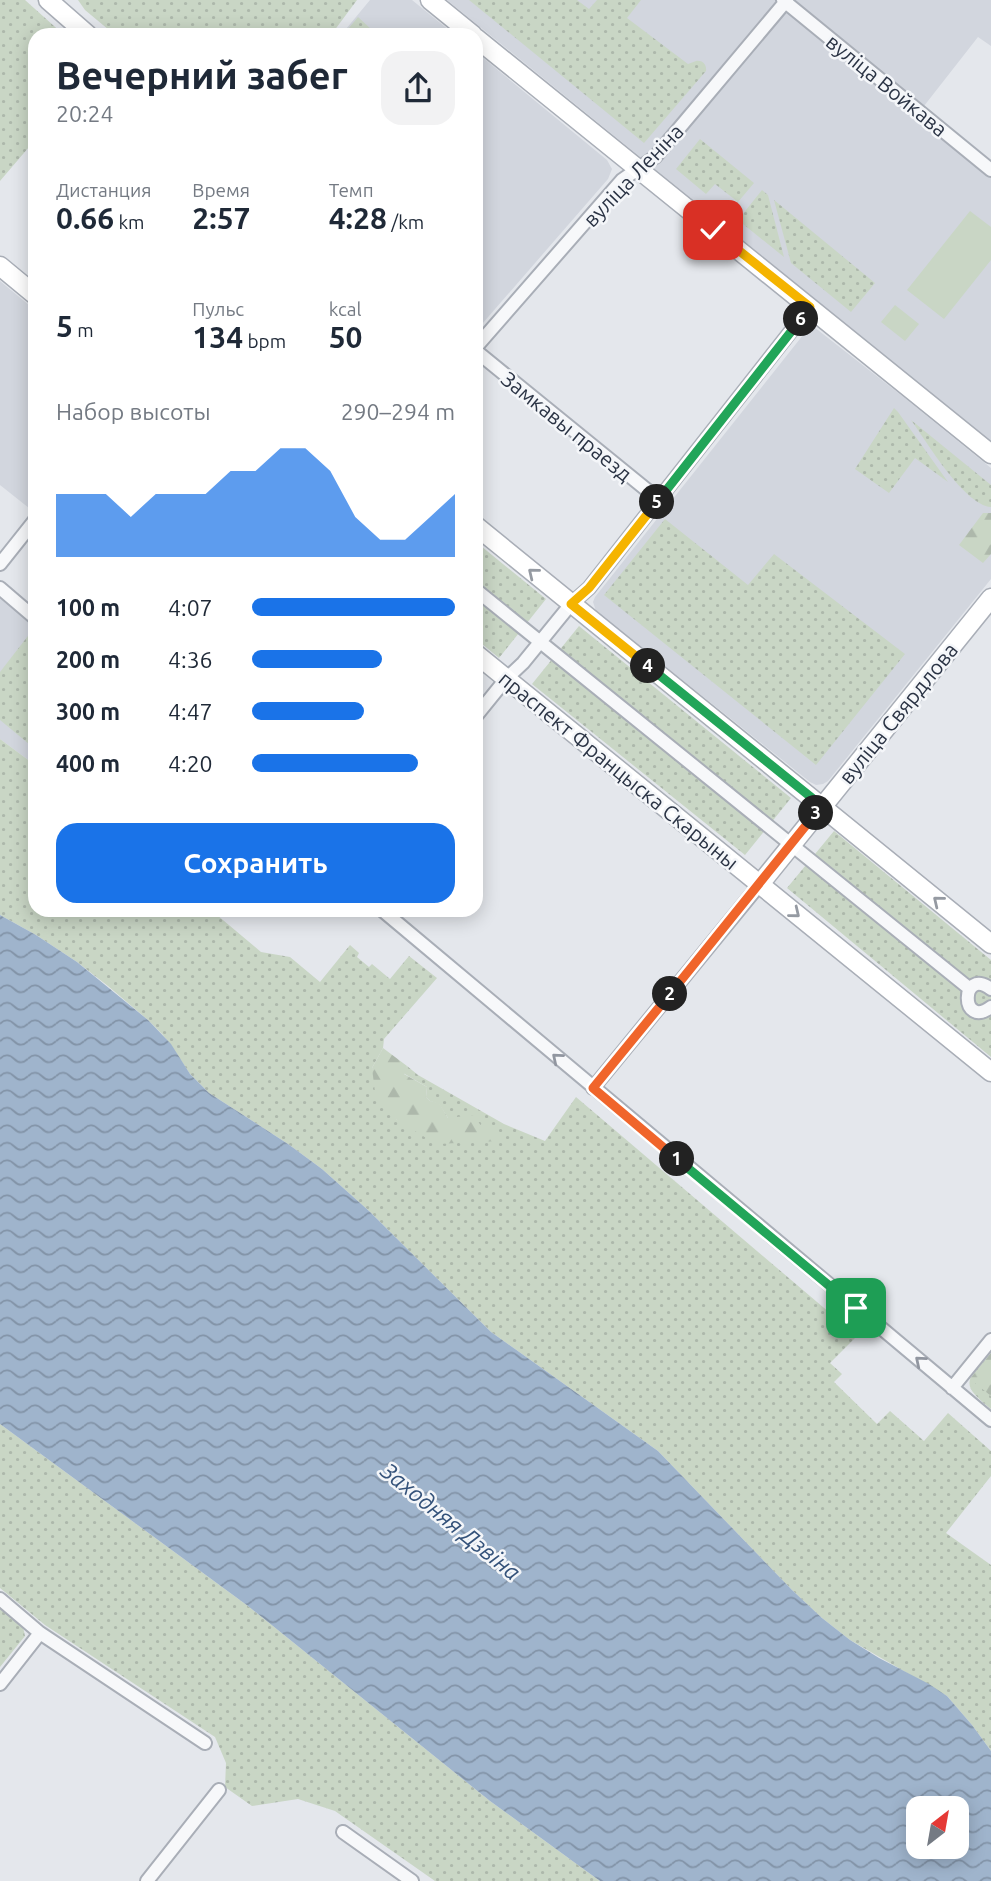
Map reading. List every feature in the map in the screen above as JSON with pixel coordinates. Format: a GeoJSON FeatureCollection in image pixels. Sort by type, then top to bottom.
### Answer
{"type":"FeatureCollection","features":[{"type":"Feature","properties":{"kind":"street"},"geometry":{"type":"LineString","coordinates":[[48,0],[80,28]]}},
{"type":"Feature","properties":{"kind":"street"},"geometry":{"type":"LineString","coordinates":[[64,0],[81,28]]}},
{"type":"Feature","properties":{"kind":"street"},"geometry":{"type":"LineString","coordinates":[[430,0],[464,28]]}},
{"type":"Feature","properties":{"kind":"street","name":"вуліца Леніна"},"geometry":{"type":"LineString","coordinates":[[483,341],[622,180],[654,157],[785,1]]}},
{"type":"Feature","properties":{"kind":"street","name":"вуліца Войкава"},"geometry":{"type":"LineString","coordinates":[[785,1],[991,170]]}},
{"type":"Feature","properties":{"kind":"street"},"geometry":{"type":"LineString","coordinates":[[483,43],[991,454]]}},
{"type":"Feature","properties":{"kind":"street"},"geometry":{"type":"LineString","coordinates":[[0,266],[28,289]]}},
{"type":"Feature","properties":{"kind":"street"},"geometry":{"type":"LineString","coordinates":[[483,707],[571,604],[589,588],[810,307]]}},
{"type":"Feature","properties":{"kind":"street","name":"Замкавы праезд"},"geometry":{"type":"LineString","coordinates":[[483,355],[659,499]]}},
{"type":"Feature","properties":{"kind":"street"},"geometry":{"type":"LineString","coordinates":[[0,564],[28,529]]}},
{"type":"Feature","properties":{"kind":"street"},"geometry":{"type":"LineString","coordinates":[[483,532],[991,944]]}},
{"type":"Feature","properties":{"kind":"street"},"geometry":{"type":"LineString","coordinates":[[0,588],[28,612]]}},
{"type":"Feature","properties":{"kind":"street"},"geometry":{"type":"LineString","coordinates":[[483,596],[970,989]]}},
{"type":"Feature","properties":{"kind":"street","name":"вуліца Свярдлова"},"geometry":{"type":"LineString","coordinates":[[593,1088],[991,598]]}},
{"type":"Feature","properties":{"kind":"street","name":"праспект Францыска Скарыны"},"geometry":{"type":"LineString","coordinates":[[483,660],[991,1072]]}},
{"type":"Feature","properties":{"kind":"street"},"geometry":{"type":"LineString","coordinates":[[390,917],[991,1420]]}},
{"type":"Feature","properties":{"kind":"street"},"geometry":{"type":"LineString","coordinates":[[991,989],[981,984],[967,993],[967,1002],[972,1009],[984,1012],[991,1007]]}},
{"type":"Feature","properties":{"kind":"street"},"geometry":{"type":"LineString","coordinates":[[952,1388],[991,1340]]}},
{"type":"Feature","properties":{"kind":"street"},"geometry":{"type":"LineString","coordinates":[[0,1599],[40,1633],[205,1743]]}},
{"type":"Feature","properties":{"kind":"street"},"geometry":{"type":"LineString","coordinates":[[0,1684],[40,1633]]}},
{"type":"Feature","properties":{"kind":"street"},"geometry":{"type":"LineString","coordinates":[[147,1881],[219,1790]]}},
{"type":"Feature","properties":{"kind":"street"},"geometry":{"type":"LineString","coordinates":[[343,1832],[412,1881]]}},
{"type":"Feature","properties":{"kind":"shaded area"},"geometry":{"type":"Polygon","coordinates":[[[370,0],[412,0],[446,28],[347,28],[370,0]]]}},
{"type":"Feature","properties":{"kind":"shaded area"},"geometry":{"type":"Polygon","coordinates":[[[447,0],[991,0],[991,46],[978,37],[924,106],[991,161],[991,442],[483,28],[447,0]]]}},
{"type":"Feature","properties":{"kind":"shaded area"},"geometry":{"type":"Polygon","coordinates":[[[483,58],[607,160],[612,169],[608,179],[483,323],[483,58]]]}},
{"type":"Feature","properties":{"kind":"shaded area"},"geometry":{"type":"Polygon","coordinates":[[[0,281],[28,304],[28,507],[0,485],[0,281]]]}},
{"type":"Feature","properties":{"kind":"shaded area"},"geometry":{"type":"Polygon","coordinates":[[[814,327],[991,468],[991,579],[828,781],[816,785],[596,611],[593,602],[807,330],[814,327]]]}},
{"type":"Feature","properties":{"kind":"shaded area"},"geometry":{"type":"Polygon","coordinates":[[[0,598],[28,621],[28,760],[0,739],[0,598]]]}},
{"type":"Feature","properties":{"kind":"green space"},"geometry":{"type":"Polygon","coordinates":[[[0,0],[25,0],[56,28],[28,28],[28,148],[0,181],[0,0]]]}},
{"type":"Feature","properties":{"kind":"green space"},"geometry":{"type":"Polygon","coordinates":[[[78,0],[357,0],[336,28],[107,28],[85,10],[78,0]]]}},
{"type":"Feature","properties":{"kind":"green space"},"geometry":{"type":"Polygon","coordinates":[[[469,0],[577,0],[589,9],[597,0],[641,0],[627,18],[688,64],[702,62],[706,71],[644,143],[469,0]]]}},
{"type":"Feature","properties":{"kind":"green space"},"geometry":{"type":"Polygon","coordinates":[[[358,17],[370,28],[349,28],[358,17]]]}},
{"type":"Feature","properties":{"kind":"green space"},"geometry":{"type":"Polygon","coordinates":[[[700,139],[754,183],[738,202],[715,184],[706,194],[676,169],[700,139]]]}},
{"type":"Feature","properties":{"kind":"green space"},"geometry":{"type":"Polygon","coordinates":[[[762,190],[768,195],[784,257],[738,220],[762,190]]]}},
{"type":"Feature","properties":{"kind":"green space"},"geometry":{"type":"Polygon","coordinates":[[[774,200],[875,283],[851,312],[791,263],[774,200]]]}},
{"type":"Feature","properties":{"kind":"green space"},"geometry":{"type":"Polygon","coordinates":[[[970,211],[991,227],[991,260],[944,319],[907,290],[970,211]]]}},
{"type":"Feature","properties":{"kind":"green space"},"geometry":{"type":"Polygon","coordinates":[[[895,305],[919,324],[905,341],[881,322],[895,305]]]}},
{"type":"Feature","properties":{"kind":"green space"},"geometry":{"type":"Polygon","coordinates":[[[894,408],[948,482],[915,458],[889,493],[855,469],[894,408]]]}},
{"type":"Feature","properties":{"kind":"green space"},"geometry":{"type":"Polygon","coordinates":[[[911,420],[991,485],[991,507],[980,504],[969,496],[936,457],[911,420]]]}},
{"type":"Feature","properties":{"kind":"green space"},"geometry":{"type":"Polygon","coordinates":[[[983,513],[991,513],[991,554],[983,563],[959,545],[983,513]]]}},
{"type":"Feature","properties":{"kind":"green space"},"geometry":{"type":"Polygon","coordinates":[[[665,519],[748,585],[774,554],[905,654],[816,765],[604,595],[665,519]]]}},
{"type":"Feature","properties":{"kind":"green space"},"geometry":{"type":"Polygon","coordinates":[[[483,548],[546,599],[499,658],[483,645],[483,548]]]}},
{"type":"Feature","properties":{"kind":"green space"},"geometry":{"type":"Polygon","coordinates":[[[579,626],[791,798],[745,855],[532,684],[579,626]]]}},
{"type":"Feature","properties":{"kind":"green space"},"geometry":{"type":"Polygon","coordinates":[[[28,636],[28,743],[0,720],[0,672],[28,636]]]}},
{"type":"Feature","properties":{"kind":"green space"},"geometry":{"type":"Polygon","coordinates":[[[0,739],[28,760],[28,917],[219,917],[261,952],[290,957],[320,982],[350,945],[359,953],[357,957],[369,967],[372,964],[390,979],[409,956],[437,978],[384,1039],[383,1048],[372,1068],[397,1120],[481,1126],[448,1118],[439,1104],[426,1097],[427,1087],[403,1073],[407,1066],[504,1124],[545,1141],[576,1097],[857,1336],[830,1363],[842,1374],[834,1382],[877,1424],[890,1411],[924,1441],[948,1413],[991,1451],[991,1476],[946,1533],[991,1565],[991,1751],[947,1696],[850,1640],[822,1618],[658,1451],[491,1332],[369,1211],[322,1169],[209,1093],[190,1074],[162,1034],[108,986],[36,935],[0,915],[0,739]]]}},
{"type":"Feature","properties":{"kind":"green space"},"geometry":{"type":"Polygon","coordinates":[[[834,831],[991,960],[991,1057],[787,888],[834,831]]]}},
{"type":"Feature","properties":{"kind":"green space"},"geometry":{"type":"Polygon","coordinates":[[[383,1048],[407,1066],[404,1074],[427,1087],[426,1097],[439,1103],[448,1118],[474,1115],[481,1126],[496,1128],[500,1141],[436,1144],[397,1120],[375,1092],[372,1068],[383,1048]]]}},
{"type":"Feature","properties":{"kind":"green space"},"geometry":{"type":"Polygon","coordinates":[[[991,1353],[991,1409],[974,1393],[970,1382],[976,1370],[991,1353]]]}},
{"type":"Feature","properties":{"kind":"green space"},"geometry":{"type":"Polygon","coordinates":[[[991,1353],[991,1396],[970,1379],[991,1353]]]}},
{"type":"Feature","properties":{"kind":"green space"},"geometry":{"type":"Polygon","coordinates":[[[0,1424],[248,1606],[490,1801],[600,1881],[435,1881],[335,1811],[298,1799],[252,1806],[225,1787],[226,1763],[215,1737],[45,1625],[0,1588],[0,1424]]]}},
{"type":"Feature","properties":{"kind":"green space"},"geometry":{"type":"Polygon","coordinates":[[[0,1608],[23,1627],[25,1636],[0,1667],[0,1608]]]}},
{"type":"Feature","properties":{"kind":"water","name":"Заходняя Дзвіна"},"geometry":{"type":"Polygon","coordinates":[[[0,915],[77,962],[148,1020],[171,1044],[190,1074],[209,1093],[322,1169],[369,1211],[491,1332],[658,1451],[822,1618],[850,1640],[947,1696],[991,1751],[991,1881],[600,1881],[490,1801],[248,1606],[0,1424],[0,915]]]}},
{"type":"Feature","properties":{"kind":"route"},"geometry":{"type":"LineString","coordinates":[[713,230],[810,307],[589,588],[571,604],[822,806],[593,1088],[856,1308]]}}]}
